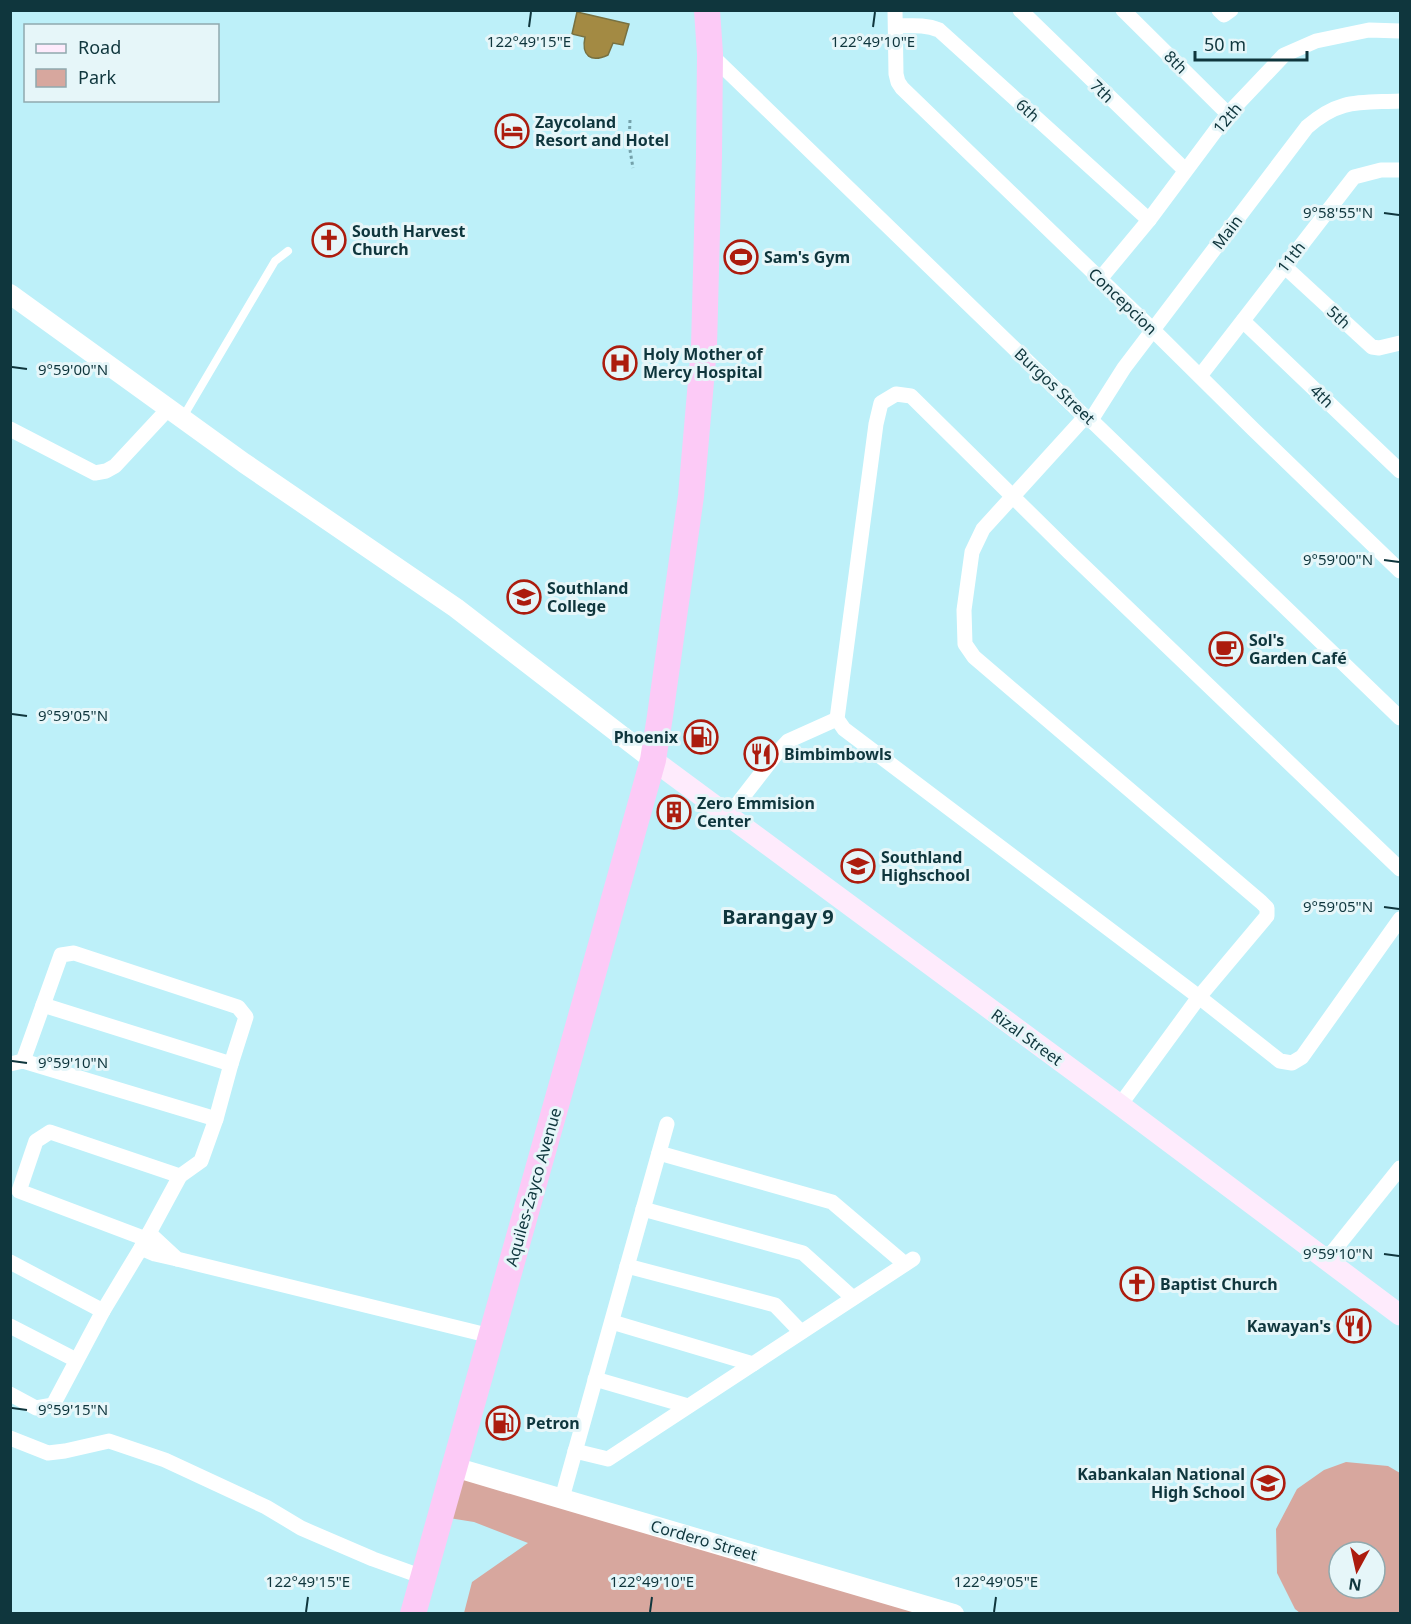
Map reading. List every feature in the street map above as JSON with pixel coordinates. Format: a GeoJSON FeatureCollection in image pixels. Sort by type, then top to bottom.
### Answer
{"type":"FeatureCollection","features":[{"type":"Feature","properties":{"kind":"highway","name":"Aquiles-Zayco Avenue"},"geometry":{"type":"LineString","coordinates":[[413,1614],[653,760],[691,496],[703,358],[709,165],[710,54],[707,10]]}},
{"type":"Feature","properties":{"kind":"main road","name":"Rizal Street"},"geometry":{"type":"LineString","coordinates":[[653,760],[1401,1315]]}},
{"type":"Feature","properties":{"kind":"street","name":"7th"},"geometry":{"type":"LineString","coordinates":[[1020,10],[1185,170]]}},
{"type":"Feature","properties":{"kind":"street","name":"8th"},"geometry":{"type":"LineString","coordinates":[[1123,10],[1228,114]]}},
{"type":"Feature","properties":{"kind":"street"},"geometry":{"type":"LineString","coordinates":[[1219,10],[1224,15],[1231,10]]}},
{"type":"Feature","properties":{"kind":"street","name":"6th"},"geometry":{"type":"LineString","coordinates":[[895,18],[939,30],[1149,220]]}},
{"type":"Feature","properties":{"kind":"street","name":"Concepcion"},"geometry":{"type":"LineString","coordinates":[[895,18],[896,74],[902,88],[1401,571]]}},
{"type":"Feature","properties":{"kind":"street","name":"12th"},"geometry":{"type":"LineString","coordinates":[[1100,279],[1149,220],[1228,114],[1284,55],[1316,41],[1369,30],[1401,31]]}},
{"type":"Feature","properties":{"kind":"street","name":"Burgos Street"},"geometry":{"type":"LineString","coordinates":[[710,54],[1401,718]]}},
{"type":"Feature","properties":{"kind":"street","name":"Main"},"geometry":{"type":"LineString","coordinates":[[1199,996],[1268,916],[1267,908],[974,657],[965,644],[964,610],[972,552],[983,528],[1088,419],[1307,126],[1331,109],[1349,103],[1401,101]]}},
{"type":"Feature","properties":{"kind":"street","name":"11th"},"geometry":{"type":"LineString","coordinates":[[1200,376],[1354,177],[1381,170],[1401,170]]}},
{"type":"Feature","properties":{"kind":"street","name":"5th"},"geometry":{"type":"LineString","coordinates":[[1284,266],[1372,347],[1379,348],[1401,343]]}},
{"type":"Feature","properties":{"kind":"street"},"geometry":{"type":"LineString","coordinates":[[10,294],[244,463],[456,608],[653,760]]}},
{"type":"Feature","properties":{"kind":"street","name":"4th"},"geometry":{"type":"LineString","coordinates":[[1243,321],[1401,471]]}},
{"type":"Feature","properties":{"kind":"street"},"geometry":{"type":"LineString","coordinates":[[1401,869],[1012,496],[911,396],[896,394],[881,403],[876,424],[837,719],[844,729],[1199,996],[1280,1061],[1293,1063],[1302,1057],[1401,919]]}},
{"type":"Feature","properties":{"kind":"street"},"geometry":{"type":"LineString","coordinates":[[10,429],[95,473],[116,466],[176,413]]}},
{"type":"Feature","properties":{"kind":"street"},"geometry":{"type":"LineString","coordinates":[[728,816],[788,741],[837,719]]}},
{"type":"Feature","properties":{"kind":"street"},"geometry":{"type":"LineString","coordinates":[[10,1394],[36,1408],[54,1406],[76,1360],[180,1176],[201,1161],[216,1119],[246,1017],[238,1007],[74,952],[61,955],[43,1005],[17,1063],[216,1119]]}},
{"type":"Feature","properties":{"kind":"street"},"geometry":{"type":"LineString","coordinates":[[1120,1105],[1199,996]]}},
{"type":"Feature","properties":{"kind":"street"},"geometry":{"type":"LineString","coordinates":[[43,1005],[231,1064]]}},
{"type":"Feature","properties":{"kind":"street"},"geometry":{"type":"LineString","coordinates":[[562,1498],[667,1124]]}},
{"type":"Feature","properties":{"kind":"street"},"geometry":{"type":"LineString","coordinates":[[180,1176],[50,1132],[36,1142],[19,1191],[145,1240],[177,1258],[491,1336]]}},
{"type":"Feature","properties":{"kind":"street"},"geometry":{"type":"LineString","coordinates":[[575,1450],[608,1459],[909,1262],[832,1202],[659,1153]]}},
{"type":"Feature","properties":{"kind":"street"},"geometry":{"type":"LineString","coordinates":[[1327,1259],[1401,1168]]}},
{"type":"Feature","properties":{"kind":"street"},"geometry":{"type":"LineString","coordinates":[[643,1209],[803,1254],[853,1298]]}},
{"type":"Feature","properties":{"kind":"street"},"geometry":{"type":"LineString","coordinates":[[10,1262],[104,1311]]}},
{"type":"Feature","properties":{"kind":"street"},"geometry":{"type":"LineString","coordinates":[[627,1266],[775,1305],[801,1332]]}},
{"type":"Feature","properties":{"kind":"street"},"geometry":{"type":"LineString","coordinates":[[612,1322],[753,1364]]}},
{"type":"Feature","properties":{"kind":"street"},"geometry":{"type":"LineString","coordinates":[[10,1326],[76,1360]]}},
{"type":"Feature","properties":{"kind":"street"},"geometry":{"type":"LineString","coordinates":[[596,1379],[688,1406]]}},
{"type":"Feature","properties":{"kind":"street"},"geometry":{"type":"LineString","coordinates":[[10,1438],[48,1453],[109,1441],[154,1456],[237,1492],[301,1528],[423,1577]]}},
{"type":"Feature","properties":{"kind":"street","name":"Cordero Street"},"geometry":{"type":"LineString","coordinates":[[454,1467],[954,1614]]}},
{"type":"Feature","properties":{"kind":"lane"},"geometry":{"type":"LineString","coordinates":[[176,413],[275,261],[288,251]]}},
{"type":"Feature","properties":{"kind":"path"},"geometry":{"type":"LineString","coordinates":[[630,120],[629,144],[633,168]]}},
{"type":"Feature","properties":{"kind":"green space"},"geometry":{"type":"Polygon","coordinates":[[[1346,1462],[1388,1466],[1400,1473],[1400,1613],[1300,1613],[1295,1609],[1277,1573],[1276,1529],[1297,1489],[1324,1470],[1346,1462]]]}},
{"type":"Feature","properties":{"kind":"green space"},"geometry":{"type":"Polygon","coordinates":[[[460,1475],[922,1613],[464,1613],[472,1582],[528,1543],[474,1522],[449,1518],[460,1475]]]}},
{"type":"Feature","properties":{"kind":"shaded area"},"geometry":{"type":"Polygon","coordinates":[[[577,12],[629,24],[623,45],[613,43],[608,55],[597,58],[589,56],[585,49],[585,37],[572,34],[577,12]]]}},
{"type":"Feature","properties":{"kind":"place","name":"Zaycoland Resort and Hotel"},"geometry":{"type":"Point","coordinates":[512,131]}},
{"type":"Feature","properties":{"kind":"place","name":"South Harvest Church"},"geometry":{"type":"Point","coordinates":[329,240]}},
{"type":"Feature","properties":{"kind":"place","name":"Sam's Gym"},"geometry":{"type":"Point","coordinates":[741,257]}},
{"type":"Feature","properties":{"kind":"place","name":"Holy Mother of Mercy Hospital"},"geometry":{"type":"Point","coordinates":[620,363]}},
{"type":"Feature","properties":{"kind":"place","name":"Southland College"},"geometry":{"type":"Point","coordinates":[524,597]}},
{"type":"Feature","properties":{"kind":"place","name":"Sol's Garden Café"},"geometry":{"type":"Point","coordinates":[1226,649]}},
{"type":"Feature","properties":{"kind":"place","name":"Phoenix"},"geometry":{"type":"Point","coordinates":[701,737]}},
{"type":"Feature","properties":{"kind":"place","name":"Bimbimbowls"},"geometry":{"type":"Point","coordinates":[761,754]}},
{"type":"Feature","properties":{"kind":"place","name":"Zero Emmision Center"},"geometry":{"type":"Point","coordinates":[674,812]}},
{"type":"Feature","properties":{"kind":"place","name":"Southland Highschool"},"geometry":{"type":"Point","coordinates":[858,866]}},
{"type":"Feature","properties":{"kind":"place","name":"Baptist Church"},"geometry":{"type":"Point","coordinates":[1137,1284]}},
{"type":"Feature","properties":{"kind":"place","name":"Kawayan's"},"geometry":{"type":"Point","coordinates":[1354,1326]}},
{"type":"Feature","properties":{"kind":"place","name":"Petron"},"geometry":{"type":"Point","coordinates":[503,1423]}},
{"type":"Feature","properties":{"kind":"place","name":"Kabankalan National High School"},"geometry":{"type":"Point","coordinates":[1268,1483]}},
{"type":"Feature","properties":{"kind":"district","name":"Barangay 9"},"geometry":{"type":"Point","coordinates":[778,916]}}]}
